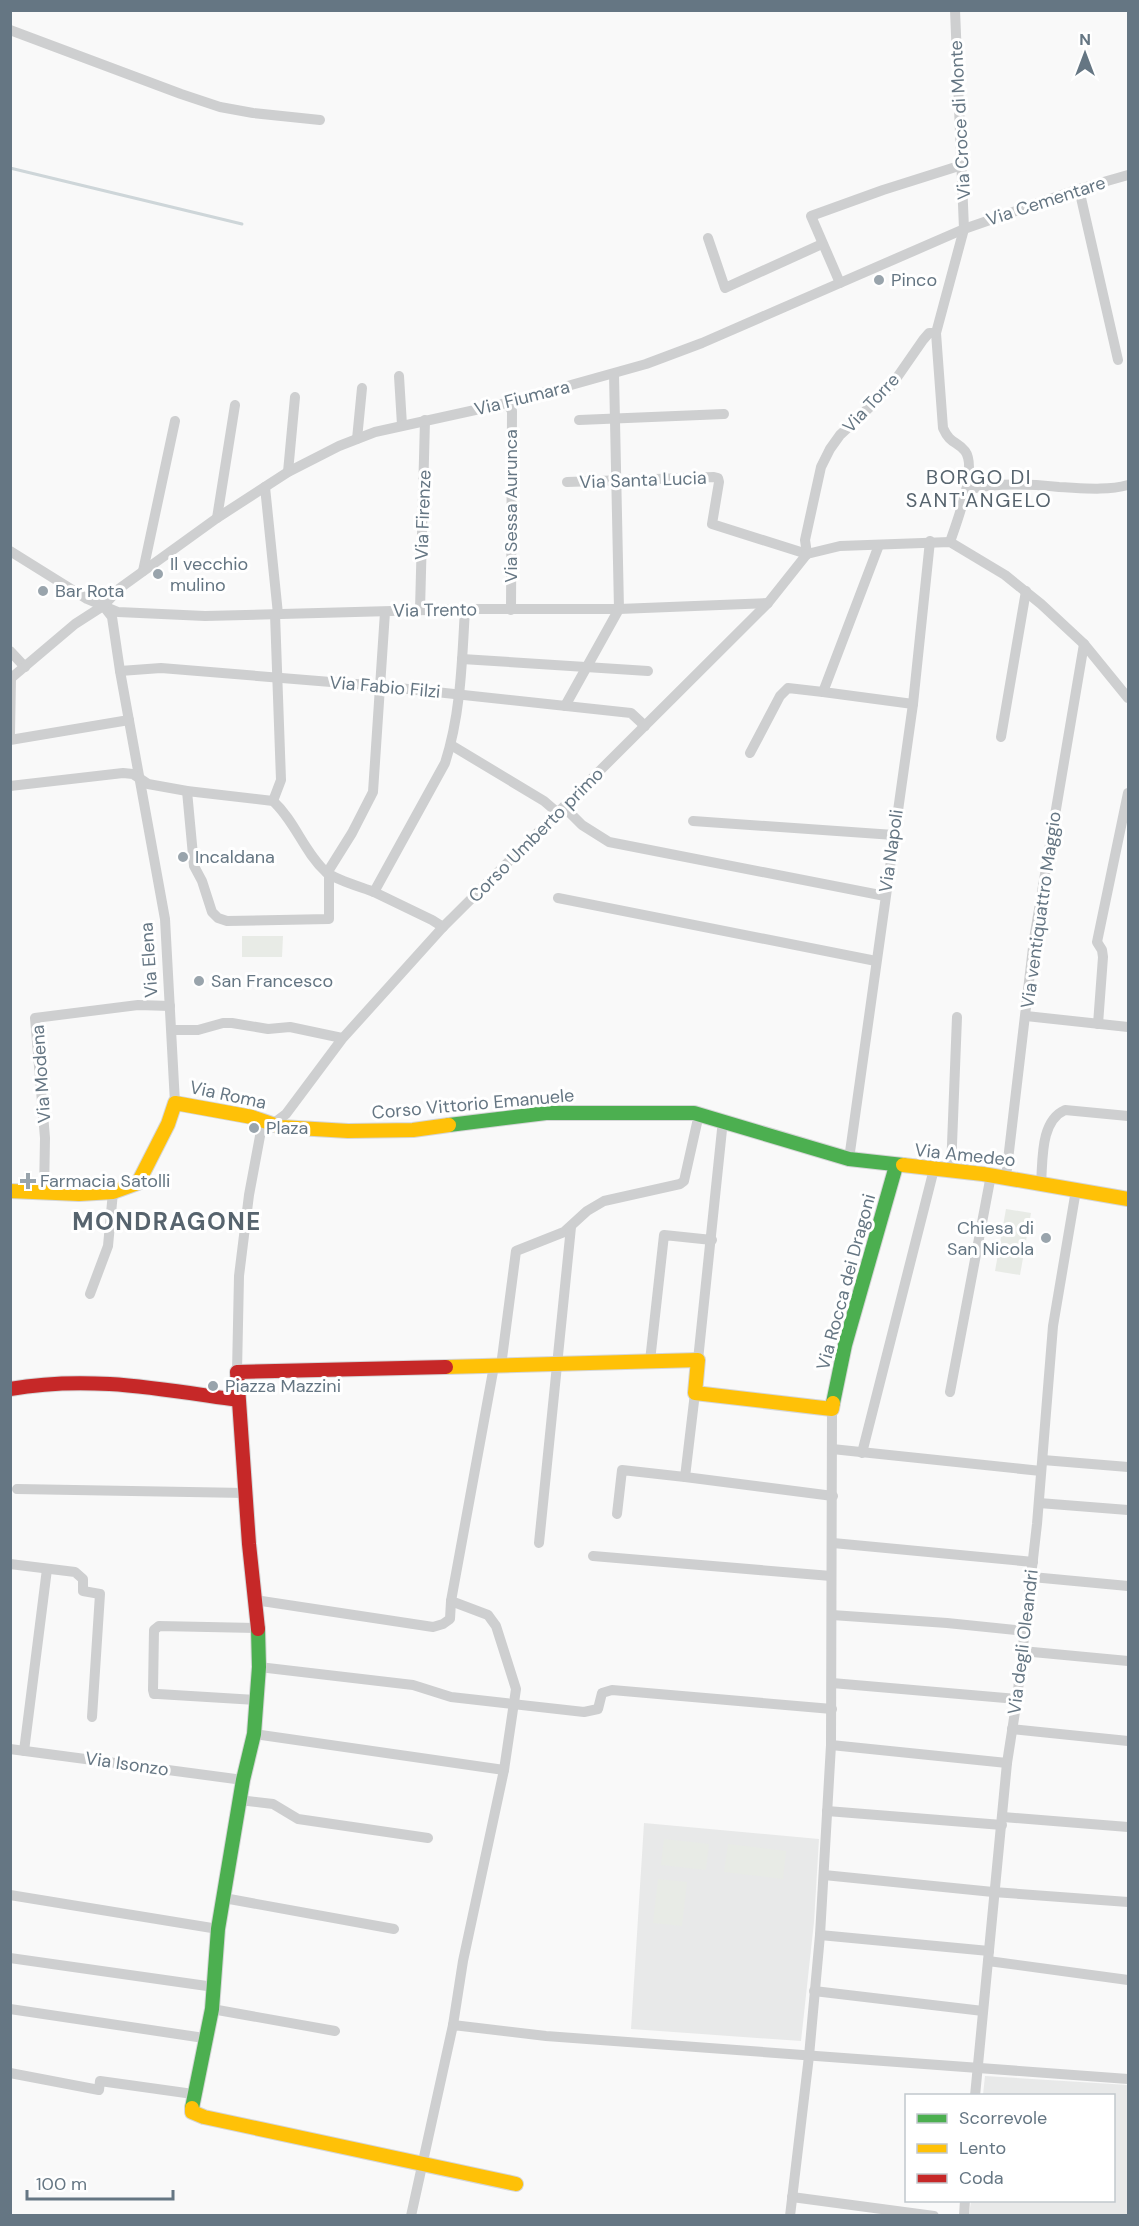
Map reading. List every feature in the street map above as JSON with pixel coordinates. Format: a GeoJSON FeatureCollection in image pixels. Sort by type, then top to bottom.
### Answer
{"type":"FeatureCollection","features":[{"type":"Feature","properties":{"kind":"street","name":"Via Croce di Monte"},"geometry":{"type":"LineString","coordinates":[[955,10],[964,229]]}},
{"type":"Feature","properties":{"kind":"street"},"geometry":{"type":"LineString","coordinates":[[10,30],[220,107],[320,120]]}},
{"type":"Feature","properties":{"kind":"street"},"geometry":{"type":"LineString","coordinates":[[840,282],[811,216],[962,165]]}},
{"type":"Feature","properties":{"kind":"street","name":"Via Cementare"},"geometry":{"type":"LineString","coordinates":[[964,229],[1079,189],[1128,175]]}},
{"type":"Feature","properties":{"kind":"street"},"geometry":{"type":"LineString","coordinates":[[1079,189],[1118,360]]}},
{"type":"Feature","properties":{"kind":"street"},"geometry":{"type":"LineString","coordinates":[[950,542],[967,490],[967,453],[948,439],[943,428],[936,333],[964,229]]}},
{"type":"Feature","properties":{"kind":"street","name":"Via Fiumara"},"geometry":{"type":"LineString","coordinates":[[11,678],[75,624],[103,606],[120,588],[217,518],[288,472],[339,446],[402,425],[507,403],[614,374],[702,343],[964,229]]}},
{"type":"Feature","properties":{"kind":"street"},"geometry":{"type":"LineString","coordinates":[[708,238],[725,288],[822,244]]}},
{"type":"Feature","properties":{"kind":"street","name":"Via Torre"},"geometry":{"type":"LineString","coordinates":[[807,554],[805,540],[821,467],[830,449],[840,435],[889,389],[929,333],[936,333]]}},
{"type":"Feature","properties":{"kind":"street"},"geometry":{"type":"LineString","coordinates":[[565,706],[619,609],[614,374]]}},
{"type":"Feature","properties":{"kind":"street"},"geometry":{"type":"LineString","coordinates":[[399,376],[402,425]]}},
{"type":"Feature","properties":{"kind":"street"},"geometry":{"type":"LineString","coordinates":[[357,439],[362,388]]}},
{"type":"Feature","properties":{"kind":"street"},"geometry":{"type":"LineString","coordinates":[[288,472],[295,397]]}},
{"type":"Feature","properties":{"kind":"street","name":"Via Sessa Aurunca"},"geometry":{"type":"LineString","coordinates":[[507,403],[512,411],[511,610]]}},
{"type":"Feature","properties":{"kind":"street"},"geometry":{"type":"LineString","coordinates":[[217,518],[235,405]]}},
{"type":"Feature","properties":{"kind":"street"},"geometry":{"type":"LineString","coordinates":[[579,420],[724,414]]}},
{"type":"Feature","properties":{"kind":"street","name":"Via Firenze"},"geometry":{"type":"LineString","coordinates":[[420,610],[425,420]]}},
{"type":"Feature","properties":{"kind":"street"},"geometry":{"type":"LineString","coordinates":[[143,572],[175,421]]}},
{"type":"Feature","properties":{"kind":"street","name":"Via Santa Lucia"},"geometry":{"type":"LineString","coordinates":[[567,482],[718,478],[712,524],[807,554]]}},
{"type":"Feature","properties":{"kind":"street"},"geometry":{"type":"LineString","coordinates":[[967,490],[1035,484],[1104,490],[1128,485]]}},
{"type":"Feature","properties":{"kind":"street"},"geometry":{"type":"LineString","coordinates":[[265,487],[276,614],[281,780],[273,801]]}},
{"type":"Feature","properties":{"kind":"street","name":"Via Napoli"},"geometry":{"type":"LineString","coordinates":[[849,1159],[913,704],[930,541]]}},
{"type":"Feature","properties":{"kind":"street"},"geometry":{"type":"LineString","coordinates":[[807,554],[840,546],[950,542],[997,569],[1026,591],[1084,644],[1128,698]]}},
{"type":"Feature","properties":{"kind":"street"},"geometry":{"type":"LineString","coordinates":[[824,692],[879,545]]}},
{"type":"Feature","properties":{"kind":"street","name":"Via Trento"},"geometry":{"type":"LineString","coordinates":[[10,551],[87,599],[118,612],[205,616],[465,609],[619,609],[768,603]]}},
{"type":"Feature","properties":{"kind":"street","name":"Corso Umberto primo"},"geometry":{"type":"LineString","coordinates":[[268,1122],[286,1114],[342,1038],[443,927],[768,603],[807,554]]}},
{"type":"Feature","properties":{"kind":"street"},"geometry":{"type":"LineString","coordinates":[[1001,737],[1026,591]]}},
{"type":"Feature","properties":{"kind":"street","name":"Via Elena"},"geometry":{"type":"LineString","coordinates":[[10,1191],[79,1194],[113,1192],[138,1183],[168,1124],[175,1103],[165,919],[112,617],[103,606]]}},
{"type":"Feature","properties":{"kind":"street"},"geometry":{"type":"LineString","coordinates":[[374,892],[445,763],[451,745],[462,659],[465,609]]}},
{"type":"Feature","properties":{"kind":"street"},"geometry":{"type":"LineString","coordinates":[[187,791],[194,866],[202,881],[212,912],[218,918],[226,921],[330,919],[328,874],[373,792],[385,612]]}},
{"type":"Feature","properties":{"kind":"street","name":"Via ventiquattro Maggio"},"geometry":{"type":"LineString","coordinates":[[1006,1177],[1034,939],[1084,644]]}},
{"type":"Feature","properties":{"kind":"street"},"geometry":{"type":"LineString","coordinates":[[10,651],[25,667]]}},
{"type":"Feature","properties":{"kind":"street"},"geometry":{"type":"LineString","coordinates":[[462,659],[648,671]]}},
{"type":"Feature","properties":{"kind":"street","name":"Via Fabio Filzi"},"geometry":{"type":"LineString","coordinates":[[120,671],[161,668],[458,694],[631,713],[645,726]]}},
{"type":"Feature","properties":{"kind":"street"},"geometry":{"type":"LineString","coordinates":[[10,734],[11,678]]}},
{"type":"Feature","properties":{"kind":"street"},"geometry":{"type":"LineString","coordinates":[[750,753],[780,696],[788,688],[913,704]]}},
{"type":"Feature","properties":{"kind":"street"},"geometry":{"type":"LineString","coordinates":[[10,740],[129,720]]}},
{"type":"Feature","properties":{"kind":"street"},"geometry":{"type":"LineString","coordinates":[[451,745],[561,810],[609,843],[885,896]]}},
{"type":"Feature","properties":{"kind":"street"},"geometry":{"type":"LineString","coordinates":[[10,786],[123,773],[133,774],[148,784],[273,801],[281,808],[314,858],[328,874],[374,892],[443,927]]}},
{"type":"Feature","properties":{"kind":"street"},"geometry":{"type":"LineString","coordinates":[[1098,1024],[1103,957],[1097,942],[1128,794]]}},
{"type":"Feature","properties":{"kind":"street"},"geometry":{"type":"LineString","coordinates":[[693,821],[894,835]]}},
{"type":"Feature","properties":{"kind":"street"},"geometry":{"type":"LineString","coordinates":[[558,898],[876,961]]}},
{"type":"Feature","properties":{"kind":"street","name":"Via Modena"},"geometry":{"type":"LineString","coordinates":[[44,1193],[45,1138],[35,1018],[138,1005],[170,1006]]}},
{"type":"Feature","properties":{"kind":"street"},"geometry":{"type":"LineString","coordinates":[[1026,1016],[1128,1027]]}},
{"type":"Feature","properties":{"kind":"street"},"geometry":{"type":"LineString","coordinates":[[951,1170],[957,1017]]}},
{"type":"Feature","properties":{"kind":"street"},"geometry":{"type":"LineString","coordinates":[[172,1030],[198,1030],[223,1023],[232,1023],[268,1029],[290,1028],[342,1038]]}},
{"type":"Feature","properties":{"kind":"street","name":"Via Roma"},"geometry":{"type":"LineString","coordinates":[[175,1103],[268,1122]]}},
{"type":"Feature","properties":{"kind":"street"},"geometry":{"type":"LineString","coordinates":[[1041,1183],[1046,1132],[1058,1113],[1065,1110],[1128,1116]]}},
{"type":"Feature","properties":{"kind":"street","name":"Corso Vittorio Emanuele"},"geometry":{"type":"LineString","coordinates":[[268,1122],[281,1127],[303,1129],[386,1131],[413,1130],[546,1113],[699,1114],[849,1159]]}},
{"type":"Feature","properties":{"kind":"street"},"geometry":{"type":"LineString","coordinates":[[255,1600],[433,1627],[450,1619],[451,1601],[498,1366],[516,1251],[553,1238],[571,1227],[587,1211],[604,1201],[680,1184],[684,1181],[699,1114]]}},
{"type":"Feature","properties":{"kind":"street"},"geometry":{"type":"LineString","coordinates":[[685,1477],[723,1120]]}},
{"type":"Feature","properties":{"kind":"street"},"geometry":{"type":"LineString","coordinates":[[268,1122],[249,1195],[239,1276],[237,1372],[258,1628],[257,1700],[254,1734],[239,1800],[218,1929],[212,2009],[193,2094],[192,2112],[204,2117],[516,2184]]}},
{"type":"Feature","properties":{"kind":"street","name":"Via Amedeo"},"geometry":{"type":"LineString","coordinates":[[849,1159],[1006,1177],[1128,1199]]}},
{"type":"Feature","properties":{"kind":"street","name":"Via Rocca dei Dragoni"},"geometry":{"type":"LineString","coordinates":[[832,1409],[847,1334],[896,1166]]}},
{"type":"Feature","properties":{"kind":"street"},"geometry":{"type":"LineString","coordinates":[[862,1453],[934,1169]]}},
{"type":"Feature","properties":{"kind":"street"},"geometry":{"type":"LineString","coordinates":[[950,1392],[991,1175]]}},
{"type":"Feature","properties":{"kind":"street","name":"Via degli Oleandri"},"geometry":{"type":"LineString","coordinates":[[975,2094],[1007,1763],[1032,1577],[1053,1326],[1076,1190]]}},
{"type":"Feature","properties":{"kind":"street"},"geometry":{"type":"LineString","coordinates":[[90,1294],[108,1246],[113,1192]]}},
{"type":"Feature","properties":{"kind":"street"},"geometry":{"type":"LineString","coordinates":[[539,1543],[571,1227]]}},
{"type":"Feature","properties":{"kind":"street"},"geometry":{"type":"LineString","coordinates":[[650,1361],[664,1235],[712,1240]]}},
{"type":"Feature","properties":{"kind":"street"},"geometry":{"type":"LineString","coordinates":[[237,1372],[698,1360]]}},
{"type":"Feature","properties":{"kind":"street"},"geometry":{"type":"LineString","coordinates":[[10,1389],[62,1381],[112,1382],[238,1400]]}},
{"type":"Feature","properties":{"kind":"street"},"geometry":{"type":"LineString","coordinates":[[695,1393],[832,1409],[831,1745],[820,1935],[809,2056],[790,2216]]}},
{"type":"Feature","properties":{"kind":"street"},"geometry":{"type":"LineString","coordinates":[[832,1449],[1042,1466],[1128,1467]]}},
{"type":"Feature","properties":{"kind":"street"},"geometry":{"type":"LineString","coordinates":[[617,1514],[622,1470],[833,1496]]}},
{"type":"Feature","properties":{"kind":"street"},"geometry":{"type":"LineString","coordinates":[[17,1489],[246,1493]]}},
{"type":"Feature","properties":{"kind":"street"},"geometry":{"type":"LineString","coordinates":[[1039,1503],[1128,1510]]}},
{"type":"Feature","properties":{"kind":"street"},"geometry":{"type":"LineString","coordinates":[[833,1544],[1033,1562]]}},
{"type":"Feature","properties":{"kind":"street"},"geometry":{"type":"LineString","coordinates":[[593,1556],[831,1576]]}},
{"type":"Feature","properties":{"kind":"street"},"geometry":{"type":"LineString","coordinates":[[10,1564],[75,1572],[83,1579],[83,1592],[100,1594],[92,1718]]}},
{"type":"Feature","properties":{"kind":"street"},"geometry":{"type":"LineString","coordinates":[[24,1750],[47,1569]]}},
{"type":"Feature","properties":{"kind":"street"},"geometry":{"type":"LineString","coordinates":[[1032,1577],[1128,1586]]}},
{"type":"Feature","properties":{"kind":"street"},"geometry":{"type":"LineString","coordinates":[[411,2216],[453,2025],[462,1962],[504,1770],[516,1689],[496,1626],[488,1615],[451,1601]]}},
{"type":"Feature","properties":{"kind":"street"},"geometry":{"type":"LineString","coordinates":[[832,1615],[1024,1631]]}},
{"type":"Feature","properties":{"kind":"street"},"geometry":{"type":"LineString","coordinates":[[257,1700],[158,1695],[154,1694],[153,1690],[154,1630],[159,1626],[258,1628]]}},
{"type":"Feature","properties":{"kind":"street"},"geometry":{"type":"LineString","coordinates":[[1022,1651],[1128,1661]]}},
{"type":"Feature","properties":{"kind":"street"},"geometry":{"type":"LineString","coordinates":[[259,1667],[413,1685],[451,1697],[592,1712],[598,1709],[602,1693],[612,1690],[832,1709]]}},
{"type":"Feature","properties":{"kind":"street"},"geometry":{"type":"LineString","coordinates":[[832,1683],[1017,1699]]}},
{"type":"Feature","properties":{"kind":"street"},"geometry":{"type":"LineString","coordinates":[[1012,1729],[1128,1741]]}},
{"type":"Feature","properties":{"kind":"street"},"geometry":{"type":"LineString","coordinates":[[254,1734],[504,1770]]}},
{"type":"Feature","properties":{"kind":"street"},"geometry":{"type":"LineString","coordinates":[[831,1745],[1007,1763]]}},
{"type":"Feature","properties":{"kind":"street","name":"Via Isonzo"},"geometry":{"type":"LineString","coordinates":[[10,1749],[243,1780]]}},
{"type":"Feature","properties":{"kind":"street"},"geometry":{"type":"LineString","coordinates":[[239,1800],[273,1804],[298,1819],[428,1838]]}},
{"type":"Feature","properties":{"kind":"street"},"geometry":{"type":"LineString","coordinates":[[827,1811],[1128,1827]]}},
{"type":"Feature","properties":{"kind":"street"},"geometry":{"type":"LineString","coordinates":[[824,1875],[993,1892],[1128,1902]]}},
{"type":"Feature","properties":{"kind":"street"},"geometry":{"type":"LineString","coordinates":[[10,1895],[218,1929]]}},
{"type":"Feature","properties":{"kind":"street"},"geometry":{"type":"LineString","coordinates":[[224,1898],[394,1929]]}},
{"type":"Feature","properties":{"kind":"street"},"geometry":{"type":"LineString","coordinates":[[820,1935],[988,1956],[1128,1980]]}},
{"type":"Feature","properties":{"kind":"street"},"geometry":{"type":"LineString","coordinates":[[10,1958],[214,1988]]}},
{"type":"Feature","properties":{"kind":"street"},"geometry":{"type":"LineString","coordinates":[[814,1991],[983,2011]]}},
{"type":"Feature","properties":{"kind":"street"},"geometry":{"type":"LineString","coordinates":[[10,2009],[204,2038]]}},
{"type":"Feature","properties":{"kind":"street"},"geometry":{"type":"LineString","coordinates":[[212,2009],[335,2031]]}},
{"type":"Feature","properties":{"kind":"street"},"geometry":{"type":"LineString","coordinates":[[453,2025],[546,2036],[1128,2079]]}},
{"type":"Feature","properties":{"kind":"street"},"geometry":{"type":"LineString","coordinates":[[10,2073],[99,2090],[100,2082],[193,2094]]}},
{"type":"Feature","properties":{"kind":"street"},"geometry":{"type":"LineString","coordinates":[[792,2197],[934,2216]]}},
{"type":"Feature","properties":{"kind":"shaded area"},"geometry":{"type":"Polygon","coordinates":[[[242,936],[283,936],[282,957],[242,957],[242,936]]]}},
{"type":"Feature","properties":{"kind":"shaded area"},"geometry":{"type":"Polygon","coordinates":[[[1006,1209],[1031,1213],[1020,1275],[995,1271],[1006,1209]]]}},
{"type":"Feature","properties":{"kind":"shaded area"},"geometry":{"type":"Polygon","coordinates":[[[644,1823],[819,1839],[814,1922],[801,2041],[631,2029],[644,1823]]]}},
{"type":"Feature","properties":{"kind":"shaded area"},"geometry":{"type":"Polygon","coordinates":[[[664,1839],[709,1844],[706,1870],[661,1865],[664,1839]]]}},
{"type":"Feature","properties":{"kind":"shaded area"},"geometry":{"type":"Polygon","coordinates":[[[728,1844],[786,1851],[783,1879],[724,1872],[728,1844]]]}},
{"type":"Feature","properties":{"kind":"shaded area"},"geometry":{"type":"Polygon","coordinates":[[[658,1879],[687,1882],[682,1926],[653,1923],[658,1879]]]}},
{"type":"Feature","properties":{"kind":"shaded area"},"geometry":{"type":"Polygon","coordinates":[[[985,2076],[1128,2085],[1128,2215],[969,2215],[971,2202],[1115,2202],[1115,2094],[983,2094],[985,2076]]]}},
{"type":"Feature","properties":{"kind":"waterway"},"geometry":{"type":"LineString","coordinates":[[10,168],[242,224]]}},
{"type":"Feature","properties":{"kind":"traffic: fast"},"geometry":{"type":"LineString","coordinates":[[449,1125],[546,1113],[694,1113],[849,1159],[903,1165]]}},
{"type":"Feature","properties":{"kind":"traffic: fast"},"geometry":{"type":"LineString","coordinates":[[833,1403],[845,1345],[896,1166]]}},
{"type":"Feature","properties":{"kind":"traffic: fast"},"geometry":{"type":"LineString","coordinates":[[192,2108],[212,2009],[218,1929],[243,1780],[254,1734],[259,1667],[258,1629]]}},
{"type":"Feature","properties":{"kind":"traffic: slow"},"geometry":{"type":"LineString","coordinates":[[10,1191],[79,1194],[113,1192],[138,1183],[168,1124],[175,1103],[252,1117],[281,1127],[348,1131],[413,1130],[449,1125]]}},
{"type":"Feature","properties":{"kind":"traffic: slow"},"geometry":{"type":"LineString","coordinates":[[903,1165],[983,1174],[1128,1199]]}},
{"type":"Feature","properties":{"kind":"traffic: slow"},"geometry":{"type":"LineString","coordinates":[[446,1367],[698,1360],[695,1393],[832,1409],[833,1403]]}},
{"type":"Feature","properties":{"kind":"traffic: slow"},"geometry":{"type":"LineString","coordinates":[[192,2108],[192,2112],[204,2117],[516,2184]]}},
{"type":"Feature","properties":{"kind":"traffic: jam"},"geometry":{"type":"LineString","coordinates":[[258,1629],[249,1544],[237,1372],[446,1367]]}},
{"type":"Feature","properties":{"kind":"traffic: jam"},"geometry":{"type":"LineString","coordinates":[[10,1389],[68,1383],[96,1383],[238,1400]]}},
{"type":"Feature","properties":{"kind":"place","name":"Pinco"},"geometry":{"type":"Point","coordinates":[879,280]}},
{"type":"Feature","properties":{"kind":"place","name":"Il vecchio mulino"},"geometry":{"type":"Point","coordinates":[158,574]}},
{"type":"Feature","properties":{"kind":"place","name":"Bar Rota"},"geometry":{"type":"Point","coordinates":[43,591]}},
{"type":"Feature","properties":{"kind":"place","name":"Incaldana"},"geometry":{"type":"Point","coordinates":[183,857]}},
{"type":"Feature","properties":{"kind":"place","name":"San Francesco"},"geometry":{"type":"Point","coordinates":[199,981]}},
{"type":"Feature","properties":{"kind":"place","name":"Plaza"},"geometry":{"type":"Point","coordinates":[254,1128]}},
{"type":"Feature","properties":{"kind":"place","name":"Farmacia Satolli"},"geometry":{"type":"Point","coordinates":[28,1181]}},
{"type":"Feature","properties":{"kind":"place","name":"Chiesa di San Nicola"},"geometry":{"type":"Point","coordinates":[1046,1238]}},
{"type":"Feature","properties":{"kind":"place","name":"Piazza Mazzini"},"geometry":{"type":"Point","coordinates":[213,1386]}},
{"type":"Feature","properties":{"kind":"district","name":"BORGO DI SANT'ANGELO"},"geometry":{"type":"Point","coordinates":[979,488]}},
{"type":"Feature","properties":{"kind":"district","name":"MONDRAGONE"},"geometry":{"type":"Point","coordinates":[167,1221]}}]}
